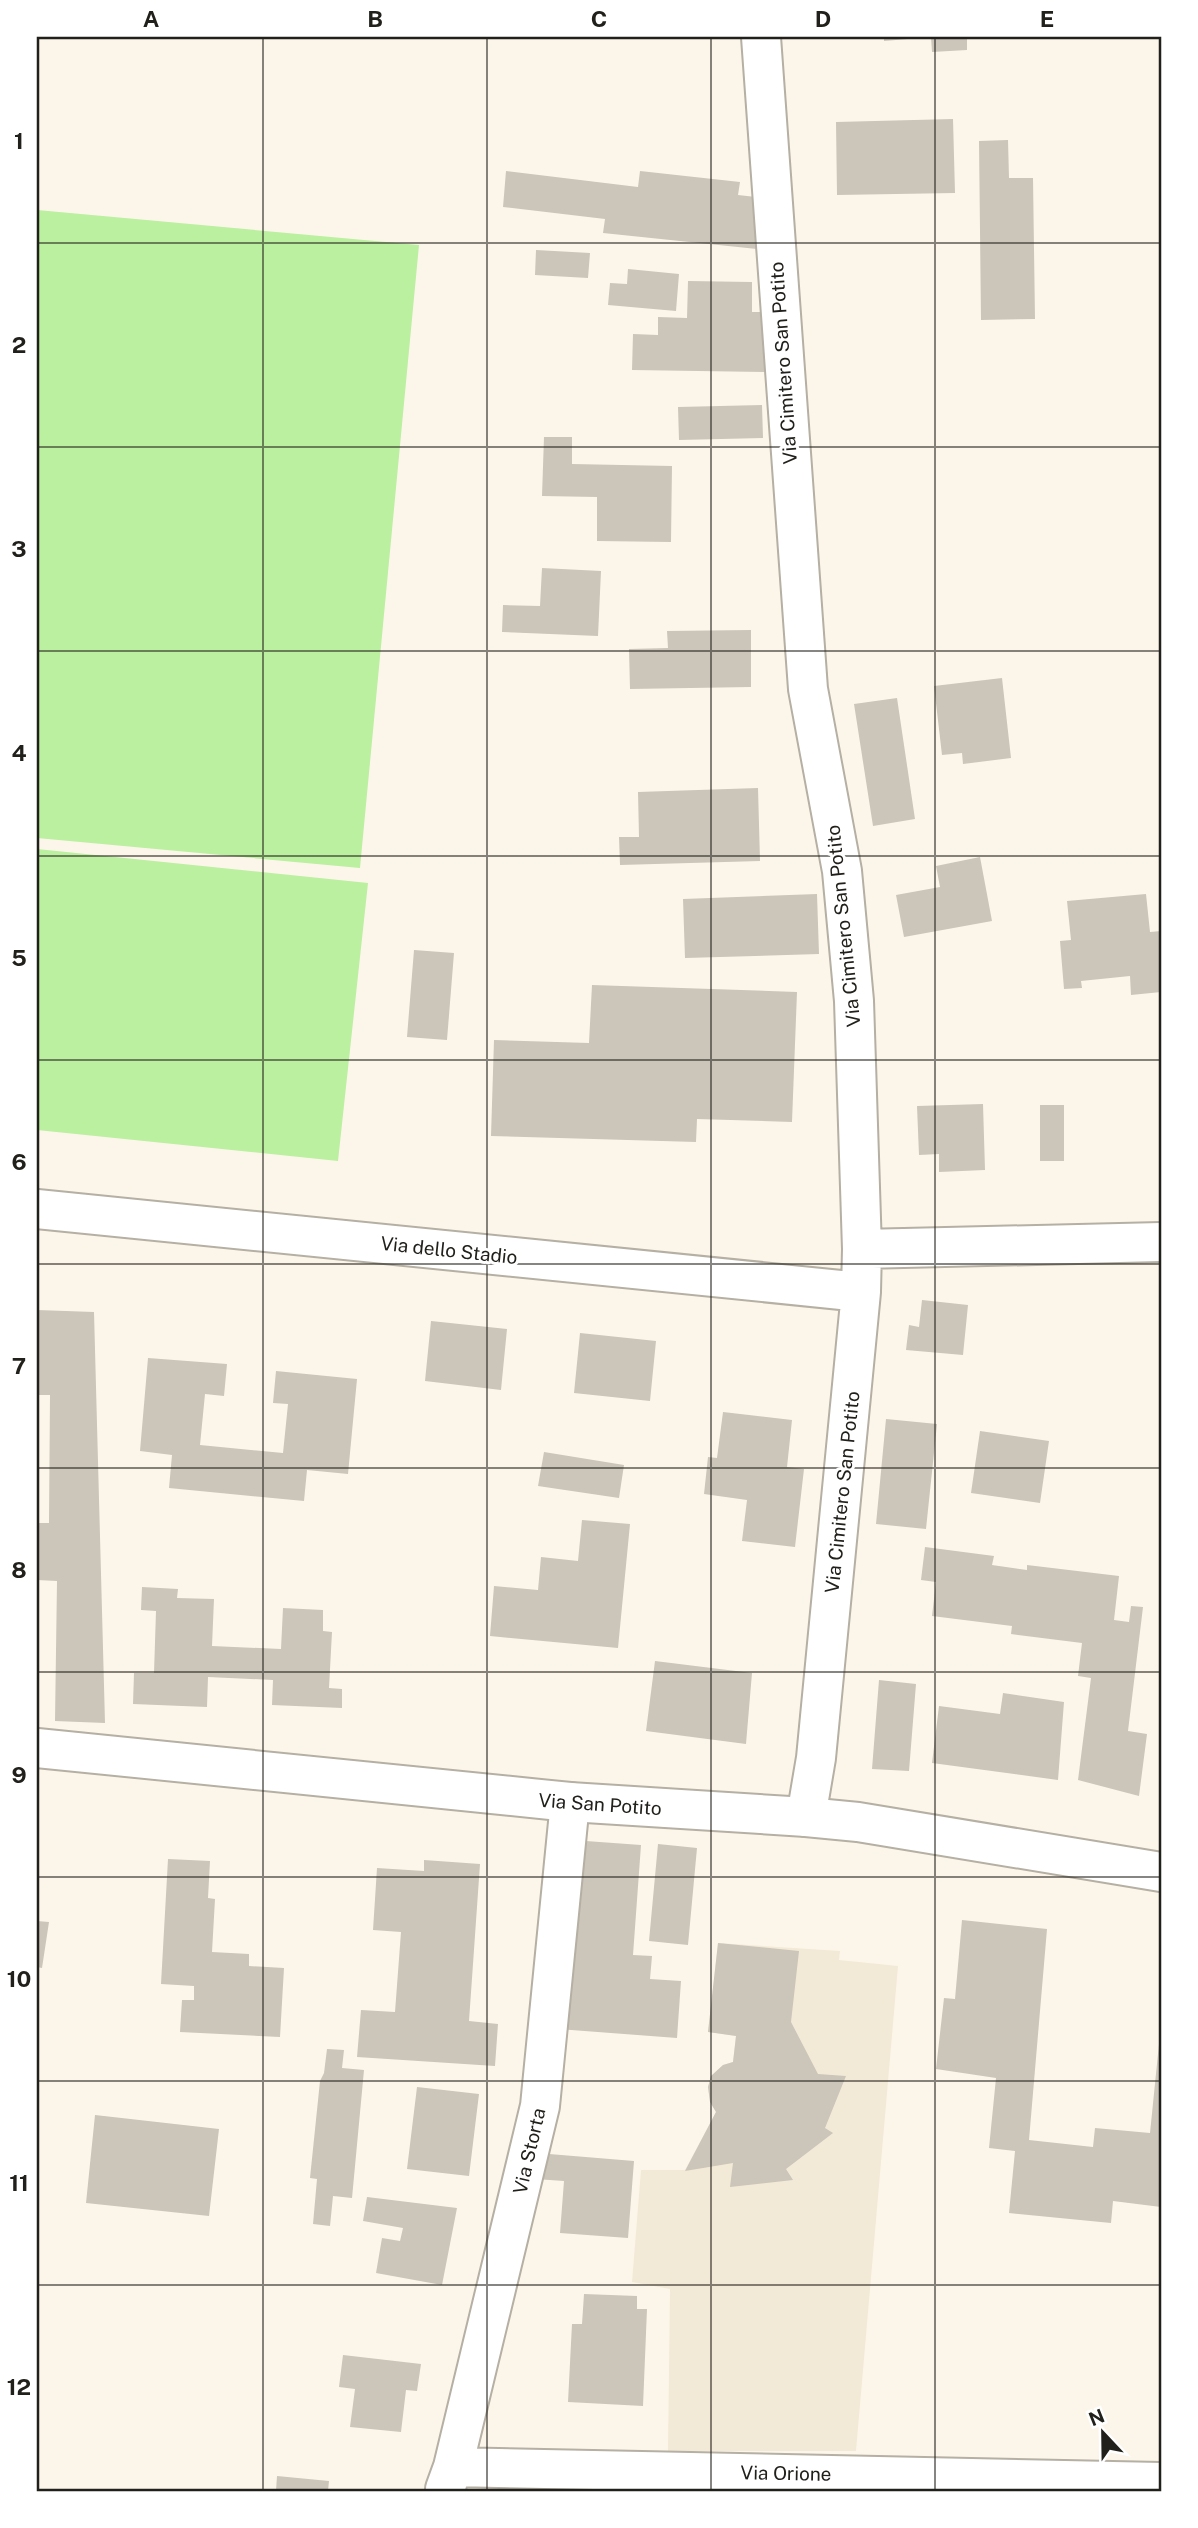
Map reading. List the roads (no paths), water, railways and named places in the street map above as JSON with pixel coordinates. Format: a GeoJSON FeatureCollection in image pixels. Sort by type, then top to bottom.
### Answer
{"type":"FeatureCollection","features":[{"type":"Feature","properties":{"kind":"street","name":"Via Cimitero San Potito"},"geometry":{"type":"LineString","coordinates":[[761,37],[808,689],[842,871],[854,1001],[862,1249],[861,1292],[817,1758],[806,1817]]}},
{"type":"Feature","properties":{"kind":"street","name":"Via dello Stadio"},"geometry":{"type":"LineString","coordinates":[[37,1209],[861,1292]]}},
{"type":"Feature","properties":{"kind":"street"},"geometry":{"type":"LineString","coordinates":[[862,1249],[1161,1242]]}},
{"type":"Feature","properties":{"kind":"street","name":"Via San Potito"},"geometry":{"type":"LineString","coordinates":[[37,1748],[570,1802],[806,1817],[871,1824],[1161,1872]]}},
{"type":"Feature","properties":{"kind":"street","name":"Via Storta"},"geometry":{"type":"LineString","coordinates":[[448,2479],[540,2106],[570,1802]]}},
{"type":"Feature","properties":{"kind":"street","name":"Via Orione"},"geometry":{"type":"LineString","coordinates":[[448,2479],[1161,2482]]}}]}
